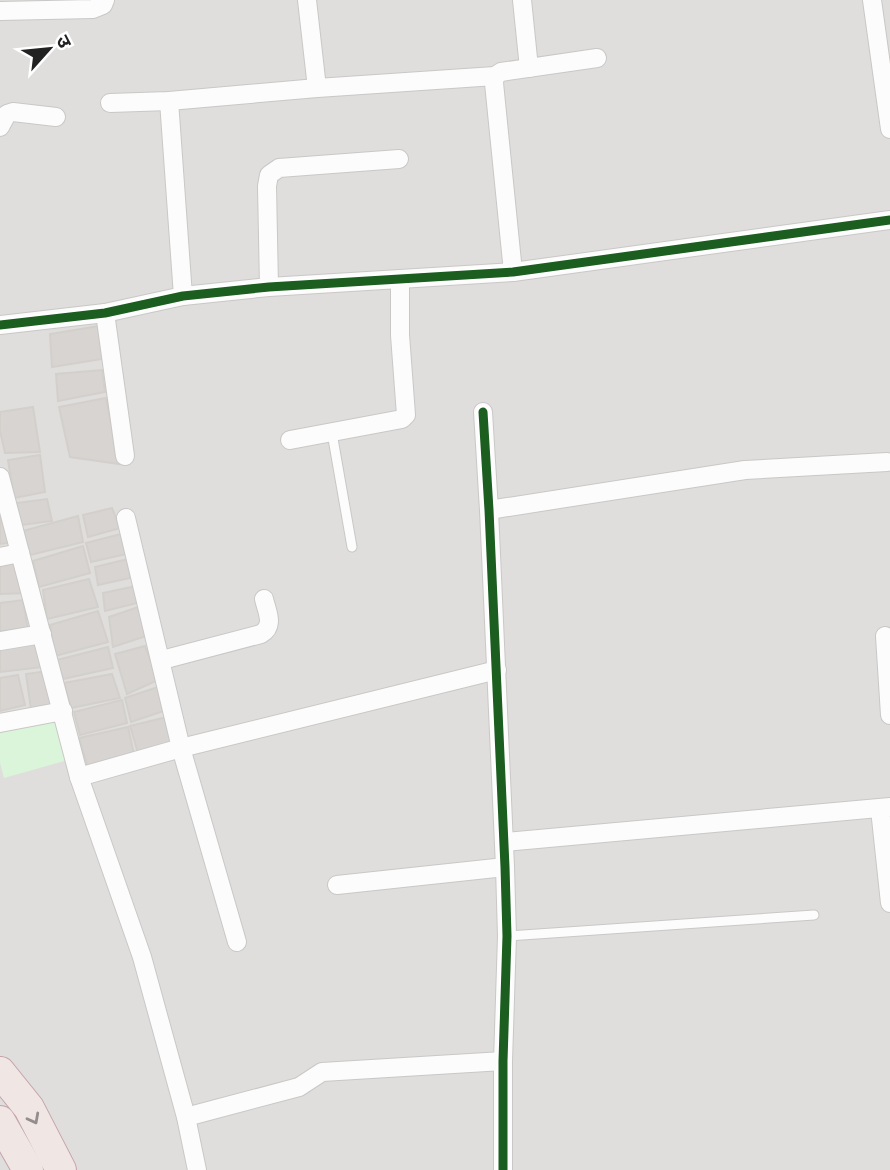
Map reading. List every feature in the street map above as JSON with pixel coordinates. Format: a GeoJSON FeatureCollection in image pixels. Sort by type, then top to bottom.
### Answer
{"type":"FeatureCollection","features":[{"type":"Feature","properties":{"kind":"highway"},"geometry":{"type":"LineString","coordinates":[[0,1072],[29,1108],[61,1170]]}},
{"type":"Feature","properties":{"kind":"highway"},"geometry":{"type":"LineString","coordinates":[[0,1121],[16,1160]]}},
{"type":"Feature","properties":{"kind":"street"},"geometry":{"type":"LineString","coordinates":[[0,11],[93,9],[103,5],[105,0]]}},
{"type":"Feature","properties":{"kind":"street"},"geometry":{"type":"LineString","coordinates":[[307,0],[317,88]]}},
{"type":"Feature","properties":{"kind":"street"},"geometry":{"type":"LineString","coordinates":[[522,0],[529,68]]}},
{"type":"Feature","properties":{"kind":"street"},"geometry":{"type":"LineString","coordinates":[[872,0],[890,129]]}},
{"type":"Feature","properties":{"kind":"street"},"geometry":{"type":"LineString","coordinates":[[110,103],[169,101],[495,76],[501,72],[597,58]]}},
{"type":"Feature","properties":{"kind":"street"},"geometry":{"type":"LineString","coordinates":[[495,76],[513,272]]}},
{"type":"Feature","properties":{"kind":"street"},"geometry":{"type":"LineString","coordinates":[[169,101],[183,296]]}},
{"type":"Feature","properties":{"kind":"street"},"geometry":{"type":"LineString","coordinates":[[0,127],[7,114],[13,112],[56,117]]}},
{"type":"Feature","properties":{"kind":"street"},"geometry":{"type":"LineString","coordinates":[[269,287],[269,175],[279,169],[399,159]]}},
{"type":"Feature","properties":{"kind":"street"},"geometry":{"type":"LineString","coordinates":[[0,326],[105,313],[183,296],[269,287],[513,272],[890,220]]}},
{"type":"Feature","properties":{"kind":"street"},"geometry":{"type":"LineString","coordinates":[[290,440],[402,419],[406,415],[400,335],[400,279]]}},
{"type":"Feature","properties":{"kind":"street"},"geometry":{"type":"LineString","coordinates":[[105,313],[125,456]]}},
{"type":"Feature","properties":{"kind":"street"},"geometry":{"type":"LineString","coordinates":[[483,412],[505,842],[507,936],[503,1170]]}},
{"type":"Feature","properties":{"kind":"street"},"geometry":{"type":"LineString","coordinates":[[489,510],[745,470],[887,462]]}},
{"type":"Feature","properties":{"kind":"street"},"geometry":{"type":"LineString","coordinates":[[0,477],[79,777],[142,957],[186,1117],[197,1170]]}},
{"type":"Feature","properties":{"kind":"street"},"geometry":{"type":"LineString","coordinates":[[126,518],[181,748],[237,943]]}},
{"type":"Feature","properties":{"kind":"street"},"geometry":{"type":"LineString","coordinates":[[0,557],[20,553]]}},
{"type":"Feature","properties":{"kind":"street"},"geometry":{"type":"LineString","coordinates":[[162,660],[268,630],[270,624],[264,598]]}},
{"type":"Feature","properties":{"kind":"street"},"geometry":{"type":"LineString","coordinates":[[0,641],[42,634]]}},
{"type":"Feature","properties":{"kind":"street"},"geometry":{"type":"LineString","coordinates":[[885,636],[890,715]]}},
{"type":"Feature","properties":{"kind":"street"},"geometry":{"type":"LineString","coordinates":[[79,777],[181,748],[497,670]]}},
{"type":"Feature","properties":{"kind":"street"},"geometry":{"type":"LineString","coordinates":[[0,723],[63,711]]}},
{"type":"Feature","properties":{"kind":"street"},"geometry":{"type":"LineString","coordinates":[[505,842],[885,808],[890,903]]}},
{"type":"Feature","properties":{"kind":"street"},"geometry":{"type":"LineString","coordinates":[[337,885],[505,867]]}},
{"type":"Feature","properties":{"kind":"street"},"geometry":{"type":"LineString","coordinates":[[186,1117],[299,1087],[322,1072],[503,1061]]}},
{"type":"Feature","properties":{"kind":"lane"},"geometry":{"type":"LineString","coordinates":[[332,432],[352,547]]}},
{"type":"Feature","properties":{"kind":"lane"},"geometry":{"type":"LineString","coordinates":[[507,936],[814,915]]}},
{"type":"Feature","properties":{"kind":"shaded area"},"geometry":{"type":"Polygon","coordinates":[[[0,0],[890,0],[890,1170],[0,1170],[0,0]]]}},
{"type":"Feature","properties":{"kind":"green space"},"geometry":{"type":"Polygon","coordinates":[[[57,717],[68,760],[4,778],[0,763],[0,728],[57,717]]]}},
{"type":"Feature","properties":{"kind":"building"},"geometry":{"type":"Polygon","coordinates":[[[99,326],[102,359],[52,367],[50,334],[99,326]]]}},
{"type":"Feature","properties":{"kind":"building"},"geometry":{"type":"Polygon","coordinates":[[[102,370],[105,392],[58,401],[56,374],[102,370]]]}},
{"type":"Feature","properties":{"kind":"building"},"geometry":{"type":"Polygon","coordinates":[[[106,398],[119,464],[70,457],[59,407],[106,398]]]}},
{"type":"Feature","properties":{"kind":"building"},"geometry":{"type":"Polygon","coordinates":[[[33,407],[40,452],[5,453],[0,431],[0,412],[33,407]]]}},
{"type":"Feature","properties":{"kind":"building"},"geometry":{"type":"Polygon","coordinates":[[[40,455],[45,492],[14,498],[8,460],[40,455]]]}},
{"type":"Feature","properties":{"kind":"building"},"geometry":{"type":"Polygon","coordinates":[[[47,499],[52,521],[22,525],[16,503],[47,499]]]}},
{"type":"Feature","properties":{"kind":"building"},"geometry":{"type":"Polygon","coordinates":[[[0,504],[12,542],[0,544],[0,504]]]}},
{"type":"Feature","properties":{"kind":"building"},"geometry":{"type":"Polygon","coordinates":[[[112,508],[120,528],[88,537],[83,515],[112,508]]]}},
{"type":"Feature","properties":{"kind":"building"},"geometry":{"type":"Polygon","coordinates":[[[78,516],[83,542],[30,555],[23,531],[78,516]]]}},
{"type":"Feature","properties":{"kind":"building"},"geometry":{"type":"Polygon","coordinates":[[[121,534],[126,554],[91,562],[86,543],[121,534]]]}},
{"type":"Feature","properties":{"kind":"building"},"geometry":{"type":"Polygon","coordinates":[[[83,546],[90,573],[39,587],[33,561],[83,546]]]}},
{"type":"Feature","properties":{"kind":"building"},"geometry":{"type":"Polygon","coordinates":[[[16,558],[27,593],[0,594],[0,562],[16,558]]]}},
{"type":"Feature","properties":{"kind":"building"},"geometry":{"type":"Polygon","coordinates":[[[128,559],[130,578],[98,585],[95,567],[128,559]]]}},
{"type":"Feature","properties":{"kind":"building"},"geometry":{"type":"Polygon","coordinates":[[[89,579],[98,607],[47,619],[43,590],[89,579]]]}},
{"type":"Feature","properties":{"kind":"building"},"geometry":{"type":"Polygon","coordinates":[[[136,586],[137,603],[105,611],[103,593],[136,586]]]}},
{"type":"Feature","properties":{"kind":"building"},"geometry":{"type":"Polygon","coordinates":[[[23,600],[28,631],[0,636],[0,603],[23,600]]]}},
{"type":"Feature","properties":{"kind":"building"},"geometry":{"type":"Polygon","coordinates":[[[141,606],[146,636],[113,647],[109,617],[141,606]]]}},
{"type":"Feature","properties":{"kind":"building"},"geometry":{"type":"Polygon","coordinates":[[[98,611],[108,642],[55,656],[50,625],[98,611]]]}},
{"type":"Feature","properties":{"kind":"building"},"geometry":{"type":"Polygon","coordinates":[[[38,640],[43,667],[0,672],[0,647],[38,640]]]}},
{"type":"Feature","properties":{"kind":"building"},"geometry":{"type":"Polygon","coordinates":[[[145,646],[158,680],[127,694],[115,654],[145,646]]]}},
{"type":"Feature","properties":{"kind":"building"},"geometry":{"type":"Polygon","coordinates":[[[108,647],[113,668],[63,679],[57,660],[108,647]]]}},
{"type":"Feature","properties":{"kind":"building"},"geometry":{"type":"Polygon","coordinates":[[[47,671],[57,708],[31,709],[26,674],[47,671]]]}},
{"type":"Feature","properties":{"kind":"building"},"geometry":{"type":"Polygon","coordinates":[[[112,674],[120,698],[71,708],[64,683],[112,674]]]}},
{"type":"Feature","properties":{"kind":"building"},"geometry":{"type":"Polygon","coordinates":[[[18,675],[25,705],[0,711],[0,678],[18,675]]]}},
{"type":"Feature","properties":{"kind":"building"},"geometry":{"type":"Polygon","coordinates":[[[158,687],[167,710],[131,722],[125,698],[158,687]]]}},
{"type":"Feature","properties":{"kind":"building"},"geometry":{"type":"Polygon","coordinates":[[[122,700],[127,723],[80,735],[74,712],[122,700]]]}},
{"type":"Feature","properties":{"kind":"building"},"geometry":{"type":"Polygon","coordinates":[[[167,717],[173,743],[138,753],[130,726],[167,717]]]}},
{"type":"Feature","properties":{"kind":"building"},"geometry":{"type":"Polygon","coordinates":[[[128,727],[135,759],[88,768],[79,738],[128,727]]]}},
{"type":"Feature","properties":{"kind":"cycle path"},"geometry":{"type":"LineString","coordinates":[[0,325],[105,313],[183,296],[269,287],[513,272],[890,220]]}},
{"type":"Feature","properties":{"kind":"cycle path"},"geometry":{"type":"LineString","coordinates":[[483,412],[507,936],[503,1170]]}}]}
